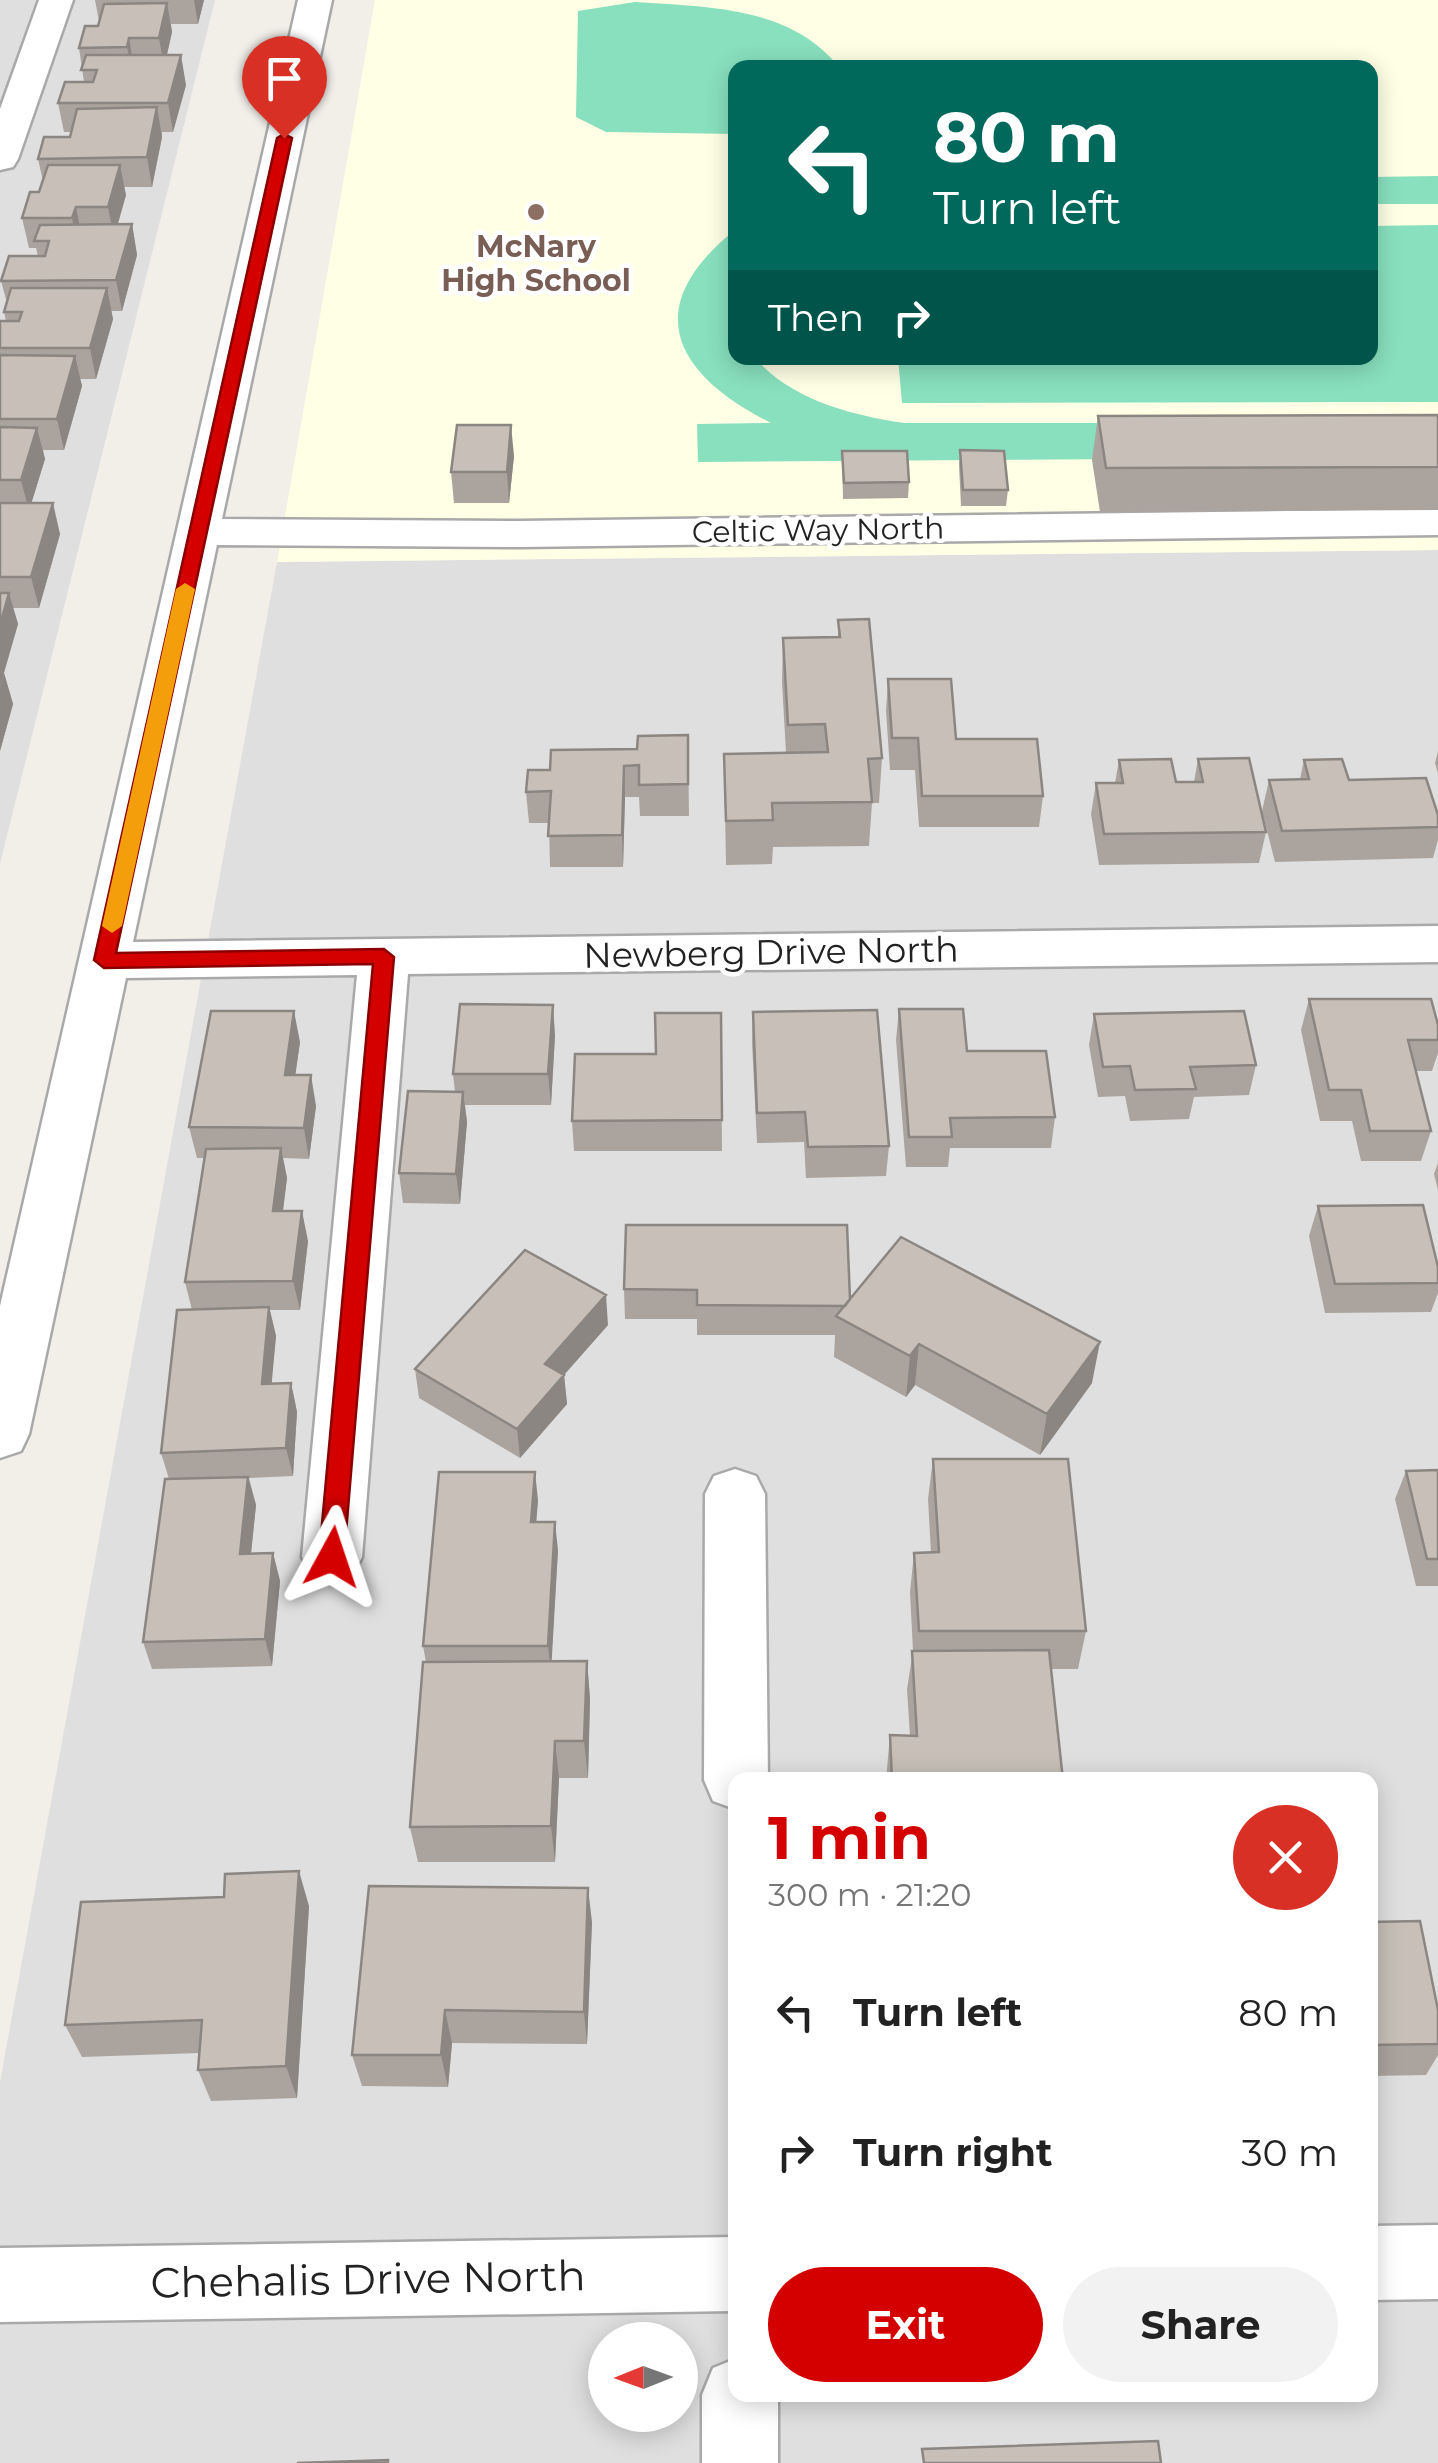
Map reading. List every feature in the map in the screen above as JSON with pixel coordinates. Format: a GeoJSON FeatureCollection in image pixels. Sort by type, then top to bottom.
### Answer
{"type":"FeatureCollection","features":[{"type":"Feature","properties":{"kind":"street"},"geometry":{"type":"LineString","coordinates":[[0,159],[13,86],[56,0]]}},
{"type":"Feature","properties":{"kind":"street"},"geometry":{"type":"LineString","coordinates":[[0,1434],[314,0]]}},
{"type":"Feature","properties":{"kind":"street","name":"Celtic Way North"},"geometry":{"type":"LineString","coordinates":[[198,532],[521,534],[1438,522]]}},
{"type":"Feature","properties":{"kind":"street","name":"Newberg Drive North"},"geometry":{"type":"LineString","coordinates":[[104,960],[1438,944]]}},
{"type":"Feature","properties":{"kind":"street"},"geometry":{"type":"LineString","coordinates":[[332,1557],[384,957]]}},
{"type":"Feature","properties":{"kind":"street"},"geometry":{"type":"LineString","coordinates":[[734,1494],[736,1772]]}},
{"type":"Feature","properties":{"kind":"street"},"geometry":{"type":"LineString","coordinates":[[1378,2263],[1438,2262]]}},
{"type":"Feature","properties":{"kind":"street","name":"Chehalis Drive North"},"geometry":{"type":"LineString","coordinates":[[0,2285],[728,2274]]}},
{"type":"Feature","properties":{"kind":"street"},"geometry":{"type":"LineString","coordinates":[[740,2402],[740,2463]]}},
{"type":"Feature","properties":{"kind":"shaded area"},"geometry":{"type":"Polygon","coordinates":[[[0,0],[215,0],[0,864],[0,0]]]}},
{"type":"Feature","properties":{"kind":"shaded area","name":"McNary High School"},"geometry":{"type":"Polygon","coordinates":[[[375,0],[1438,0],[1438,550],[277,562],[375,0]]]}},
{"type":"Feature","properties":{"kind":"shaded area"},"geometry":{"type":"Polygon","coordinates":[[[1438,550],[1438,2463],[0,2463],[0,2082],[277,562],[1438,550]]]}},
{"type":"Feature","properties":{"kind":"green space"},"geometry":{"type":"Polygon","coordinates":[[[635,2],[746,14],[797,32],[832,60],[728,60],[728,134],[606,132],[576,117],[578,11],[635,2]]]}},
{"type":"Feature","properties":{"kind":"green space"},"geometry":{"type":"Polygon","coordinates":[[[1438,176],[1438,204],[1378,204],[1378,177],[1438,176]]]}},
{"type":"Feature","properties":{"kind":"green space"},"geometry":{"type":"Polygon","coordinates":[[[1438,225],[1438,402],[902,403],[899,365],[1378,365],[1378,226],[1438,225]]]}},
{"type":"Feature","properties":{"kind":"green space"},"geometry":{"type":"Polygon","coordinates":[[[728,237],[728,365],[762,365],[804,395],[844,410],[905,423],[1438,423],[1438,457],[698,462],[697,424],[771,423],[737,404],[711,383],[691,361],[680,337],[678,312],[686,286],[705,258],[728,237]]]}},
{"type":"Feature","properties":{"kind":"building"},"geometry":{"type":"Polygon","coordinates":[[[167,3],[159,38],[129,38],[127,47],[79,48],[85,26],[98,26],[104,4],[167,3]]]}},
{"type":"Feature","properties":{"kind":"building"},"geometry":{"type":"Polygon","coordinates":[[[86,55],[181,55],[168,103],[58,103],[65,82],[93,82],[97,70],[81,70],[86,55]]]}},
{"type":"Feature","properties":{"kind":"building"},"geometry":{"type":"Polygon","coordinates":[[[157,107],[147,157],[38,159],[44,137],[70,137],[77,109],[157,107]]]}},
{"type":"Feature","properties":{"kind":"building"},"geometry":{"type":"Polygon","coordinates":[[[48,165],[120,165],[108,207],[76,207],[72,218],[22,218],[30,192],[39,192],[48,165]]]}},
{"type":"Feature","properties":{"kind":"building"},"geometry":{"type":"Polygon","coordinates":[[[132,224],[116,280],[1,281],[9,256],[45,256],[49,241],[34,241],[40,225],[132,224]]]}},
{"type":"Feature","properties":{"kind":"building"},"geometry":{"type":"Polygon","coordinates":[[[11,288],[107,288],[90,348],[0,348],[0,321],[19,321],[22,312],[4,312],[11,288]]]}},
{"type":"Feature","properties":{"kind":"building"},"geometry":{"type":"Polygon","coordinates":[[[0,355],[75,356],[57,419],[0,419],[0,355]]]}},
{"type":"Feature","properties":{"kind":"building"},"geometry":{"type":"Polygon","coordinates":[[[1438,415],[1438,467],[1106,468],[1098,416],[1438,415]]]}},
{"type":"Feature","properties":{"kind":"building"},"geometry":{"type":"Polygon","coordinates":[[[457,425],[511,425],[507,472],[451,472],[457,425]]]}},
{"type":"Feature","properties":{"kind":"building"},"geometry":{"type":"Polygon","coordinates":[[[0,427],[37,428],[21,480],[0,480],[0,427]]]}},
{"type":"Feature","properties":{"kind":"building"},"geometry":{"type":"Polygon","coordinates":[[[960,450],[1004,451],[1008,490],[963,490],[960,450]]]}},
{"type":"Feature","properties":{"kind":"building"},"geometry":{"type":"Polygon","coordinates":[[[842,451],[907,451],[909,482],[844,483],[842,451]]]}},
{"type":"Feature","properties":{"kind":"building"},"geometry":{"type":"Polygon","coordinates":[[[0,503],[53,503],[31,577],[0,577],[0,503]]]}},
{"type":"Feature","properties":{"kind":"building"},"geometry":{"type":"Polygon","coordinates":[[[0,593],[9,593],[0,625],[0,593]]]}},
{"type":"Feature","properties":{"kind":"building"},"geometry":{"type":"Polygon","coordinates":[[[869,619],[882,758],[868,759],[872,802],[772,803],[773,820],[726,821],[724,754],[828,752],[825,724],[788,725],[783,638],[840,637],[838,620],[869,619]]]}},
{"type":"Feature","properties":{"kind":"building"},"geometry":{"type":"Polygon","coordinates":[[[888,679],[951,679],[956,739],[1037,739],[1043,796],[922,796],[918,738],[892,738],[888,679]]]}},
{"type":"Feature","properties":{"kind":"building"},"geometry":{"type":"Polygon","coordinates":[[[688,735],[688,784],[639,785],[639,765],[624,766],[622,835],[548,836],[551,791],[526,792],[528,770],[550,770],[551,750],[637,749],[638,736],[688,735]]]}},
{"type":"Feature","properties":{"kind":"building"},"geometry":{"type":"Polygon","coordinates":[[[1249,758],[1266,832],[1104,834],[1096,783],[1123,783],[1119,760],[1171,759],[1176,782],[1203,782],[1198,759],[1249,758]]]}},
{"type":"Feature","properties":{"kind":"building"},"geometry":{"type":"Polygon","coordinates":[[[1342,759],[1349,780],[1426,778],[1438,827],[1282,831],[1269,780],[1309,779],[1304,760],[1342,759]]]}},
{"type":"Feature","properties":{"kind":"building"},"geometry":{"type":"Polygon","coordinates":[[[1309,999],[1431,999],[1438,1040],[1408,1040],[1431,1131],[1370,1131],[1361,1090],[1329,1090],[1309,999]]]}},
{"type":"Feature","properties":{"kind":"building"},"geometry":{"type":"Polygon","coordinates":[[[460,1004],[553,1005],[548,1074],[453,1074],[460,1004]]]}},
{"type":"Feature","properties":{"kind":"building"},"geometry":{"type":"Polygon","coordinates":[[[899,1009],[963,1009],[967,1051],[1046,1051],[1055,1117],[950,1118],[952,1137],[909,1137],[899,1009]]]}},
{"type":"Feature","properties":{"kind":"building"},"geometry":{"type":"Polygon","coordinates":[[[877,1010],[889,1146],[808,1147],[805,1112],[757,1113],[753,1012],[877,1010]]]}},
{"type":"Feature","properties":{"kind":"building"},"geometry":{"type":"Polygon","coordinates":[[[211,1011],[294,1011],[285,1075],[311,1075],[304,1128],[189,1127],[211,1011]]]}},
{"type":"Feature","properties":{"kind":"building"},"geometry":{"type":"Polygon","coordinates":[[[1244,1011],[1256,1065],[1190,1067],[1196,1089],[1135,1090],[1130,1066],[1103,1067],[1094,1014],[1244,1011]]]}},
{"type":"Feature","properties":{"kind":"building"},"geometry":{"type":"Polygon","coordinates":[[[655,1013],[721,1013],[722,1120],[572,1121],[575,1054],[656,1054],[655,1013]]]}},
{"type":"Feature","properties":{"kind":"building"},"geometry":{"type":"Polygon","coordinates":[[[408,1091],[463,1092],[456,1174],[399,1173],[408,1091]]]}},
{"type":"Feature","properties":{"kind":"building"},"geometry":{"type":"Polygon","coordinates":[[[281,1148],[273,1211],[302,1211],[293,1281],[185,1282],[206,1149],[281,1148]]]}},
{"type":"Feature","properties":{"kind":"building"},"geometry":{"type":"Polygon","coordinates":[[[1423,1205],[1438,1267],[1438,1283],[1335,1284],[1318,1206],[1423,1205]]]}},
{"type":"Feature","properties":{"kind":"building"},"geometry":{"type":"Polygon","coordinates":[[[626,1225],[847,1225],[850,1299],[845,1306],[697,1305],[697,1290],[624,1289],[626,1225]]]}},
{"type":"Feature","properties":{"kind":"building"},"geometry":{"type":"Polygon","coordinates":[[[901,1237],[1100,1342],[1047,1414],[919,1344],[910,1356],[836,1316],[901,1237]]]}},
{"type":"Feature","properties":{"kind":"building"},"geometry":{"type":"Polygon","coordinates":[[[525,1250],[606,1295],[545,1364],[564,1375],[517,1429],[415,1369],[525,1250]]]}},
{"type":"Feature","properties":{"kind":"building"},"geometry":{"type":"Polygon","coordinates":[[[269,1307],[262,1384],[291,1383],[286,1448],[161,1453],[177,1310],[269,1307]]]}},
{"type":"Feature","properties":{"kind":"building"},"geometry":{"type":"Polygon","coordinates":[[[933,1459],[1068,1459],[1086,1631],[919,1631],[914,1553],[939,1552],[933,1459]]]}},
{"type":"Feature","properties":{"kind":"building"},"geometry":{"type":"Polygon","coordinates":[[[1438,1470],[1438,1559],[1427,1559],[1406,1471],[1438,1470]]]}},
{"type":"Feature","properties":{"kind":"building"},"geometry":{"type":"Polygon","coordinates":[[[439,1472],[535,1472],[531,1522],[555,1522],[548,1646],[423,1646],[439,1472]]]}},
{"type":"Feature","properties":{"kind":"building"},"geometry":{"type":"Polygon","coordinates":[[[248,1477],[240,1554],[273,1553],[265,1639],[143,1642],[165,1479],[248,1477]]]}},
{"type":"Feature","properties":{"kind":"building"},"geometry":{"type":"Polygon","coordinates":[[[1049,1650],[1062,1772],[892,1772],[890,1735],[917,1736],[912,1651],[1049,1650]]]}},
{"type":"Feature","properties":{"kind":"building"},"geometry":{"type":"Polygon","coordinates":[[[587,1661],[584,1741],[555,1741],[551,1826],[410,1827],[423,1662],[587,1661]]]}},
{"type":"Feature","properties":{"kind":"building"},"geometry":{"type":"Polygon","coordinates":[[[299,1871],[286,2066],[198,2070],[202,2020],[65,2025],[81,1902],[224,1897],[225,1874],[299,1871]]]}},
{"type":"Feature","properties":{"kind":"building"},"geometry":{"type":"Polygon","coordinates":[[[369,1886],[588,1888],[584,2012],[445,2010],[441,2055],[352,2055],[369,1886]]]}},
{"type":"Feature","properties":{"kind":"building"},"geometry":{"type":"Polygon","coordinates":[[[1420,1921],[1438,2010],[1438,2044],[1378,2045],[1378,1922],[1420,1921]]]}},
{"type":"Feature","properties":{"kind":"building"},"geometry":{"type":"Polygon","coordinates":[[[1158,2441],[1161,2463],[924,2463],[922,2449],[1158,2441]]]}},
{"type":"Feature","properties":{"kind":"building"},"geometry":{"type":"Polygon","coordinates":[[[388,2460],[388,2463],[297,2463],[388,2460]]]}},
{"type":"Feature","properties":{"kind":"slow traffic"},"geometry":{"type":"LineString","coordinates":[[112,926],[185,589]]}},
{"type":"Feature","properties":{"kind":"place","name":"McNary High School"},"geometry":{"type":"Point","coordinates":[536,212]}},
{"type":"Feature","properties":{"kind":"route"},"geometry":{"type":"LineString","coordinates":[[284,138],[104,960],[384,957],[332,1557]]}}]}
